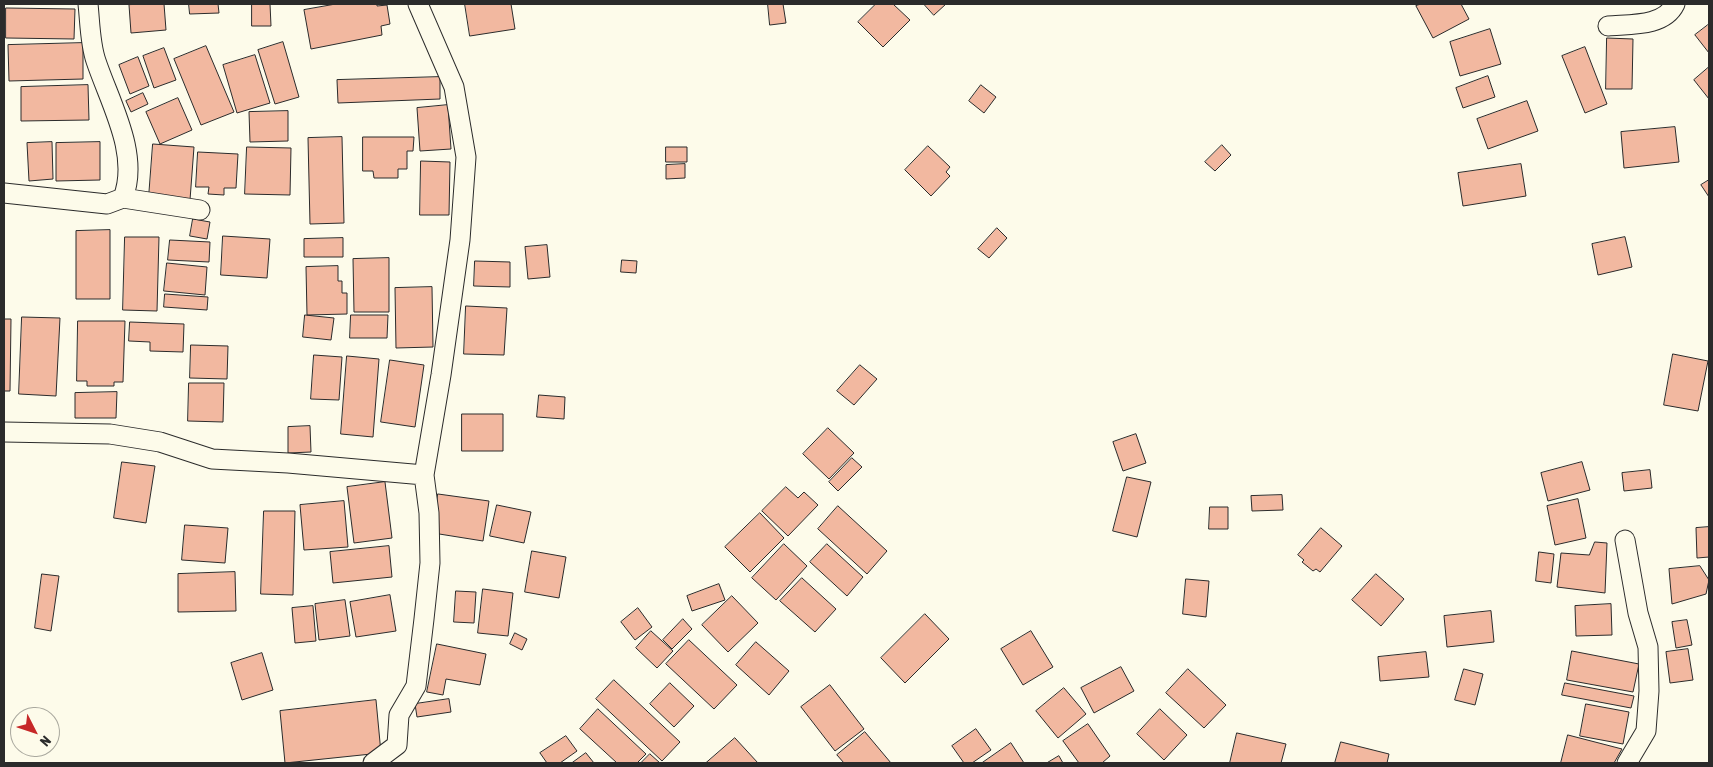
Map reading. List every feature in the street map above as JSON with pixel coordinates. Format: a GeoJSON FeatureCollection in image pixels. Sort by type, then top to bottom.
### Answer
{"type":"FeatureCollection","features":[{"type":"Feature","properties":{"kind":"street"},"geometry":{"type":"LineString","coordinates":[[88,4],[95,59],[126,146],[128,184],[123,198]]}},
{"type":"Feature","properties":{"kind":"street"},"geometry":{"type":"LineString","coordinates":[[373,763],[397,745],[399,715],[416,686],[430,563],[429,512],[424,475],[441,375],[457,259],[466,157],[454,87],[418,4]]}},
{"type":"Feature","properties":{"kind":"street"},"geometry":{"type":"LineString","coordinates":[[1608,26],[1654,22],[1671,12],[1675,4]]}},
{"type":"Feature","properties":{"kind":"street"},"geometry":{"type":"LineString","coordinates":[[4,193],[107,204],[123,198],[200,210]]}},
{"type":"Feature","properties":{"kind":"street"},"geometry":{"type":"LineString","coordinates":[[4,432],[110,434],[160,442],[212,459],[288,463],[424,475]]}},
{"type":"Feature","properties":{"kind":"street"},"geometry":{"type":"LineString","coordinates":[[1625,540],[1638,613],[1648,647],[1649,691],[1646,731],[1627,763]]}},
{"type":"Feature","properties":{"kind":"building"},"geometry":{"type":"Polygon","coordinates":[[[164,4],[166,30],[131,33],[129,5],[164,4]]]}},
{"type":"Feature","properties":{"kind":"building"},"geometry":{"type":"Polygon","coordinates":[[[189,4],[218,4],[219,13],[190,14],[189,4]]]}},
{"type":"Feature","properties":{"kind":"building"},"geometry":{"type":"Polygon","coordinates":[[[252,4],[270,4],[271,26],[252,26],[252,4]]]}},
{"type":"Feature","properties":{"kind":"building"},"geometry":{"type":"Polygon","coordinates":[[[336,4],[387,5],[390,24],[381,26],[382,35],[311,49],[304,10],[336,4]]]}},
{"type":"Feature","properties":{"kind":"building"},"geometry":{"type":"Polygon","coordinates":[[[465,4],[511,4],[515,29],[470,36],[465,4]]]}},
{"type":"Feature","properties":{"kind":"building"},"geometry":{"type":"Polygon","coordinates":[[[768,4],[783,4],[786,23],[770,25],[768,4]]]}},
{"type":"Feature","properties":{"kind":"building"},"geometry":{"type":"Polygon","coordinates":[[[876,4],[893,4],[910,20],[883,47],[858,22],[876,4]]]}},
{"type":"Feature","properties":{"kind":"building"},"geometry":{"type":"Polygon","coordinates":[[[924,4],[946,4],[934,15],[924,4]]]}},
{"type":"Feature","properties":{"kind":"building"},"geometry":{"type":"Polygon","coordinates":[[[1421,4],[1461,4],[1469,19],[1433,38],[1416,6],[1421,4]]]}},
{"type":"Feature","properties":{"kind":"building"},"geometry":{"type":"Polygon","coordinates":[[[6,8],[75,9],[74,39],[6,38],[6,8]]]}},
{"type":"Feature","properties":{"kind":"building"},"geometry":{"type":"Polygon","coordinates":[[[1709,26],[1709,53],[1695,35],[1709,26]]]}},
{"type":"Feature","properties":{"kind":"building"},"geometry":{"type":"Polygon","coordinates":[[[1490,29],[1501,64],[1460,76],[1450,42],[1490,29]]]}},
{"type":"Feature","properties":{"kind":"building"},"geometry":{"type":"Polygon","coordinates":[[[1607,38],[1633,39],[1632,89],[1606,89],[1607,38]]]}},
{"type":"Feature","properties":{"kind":"building"},"geometry":{"type":"Polygon","coordinates":[[[283,42],[299,97],[275,104],[258,50],[283,42]]]}},
{"type":"Feature","properties":{"kind":"building"},"geometry":{"type":"Polygon","coordinates":[[[83,43],[83,79],[9,81],[8,45],[83,43]]]}},
{"type":"Feature","properties":{"kind":"building"},"geometry":{"type":"Polygon","coordinates":[[[206,46],[234,112],[201,125],[174,59],[206,46]]]}},
{"type":"Feature","properties":{"kind":"building"},"geometry":{"type":"Polygon","coordinates":[[[1585,47],[1607,104],[1585,113],[1562,56],[1585,47]]]}},
{"type":"Feature","properties":{"kind":"building"},"geometry":{"type":"Polygon","coordinates":[[[164,48],[176,80],[154,88],[143,56],[164,48]]]}},
{"type":"Feature","properties":{"kind":"building"},"geometry":{"type":"Polygon","coordinates":[[[255,55],[270,103],[237,113],[223,65],[255,55]]]}},
{"type":"Feature","properties":{"kind":"building"},"geometry":{"type":"Polygon","coordinates":[[[138,57],[149,86],[130,94],[119,65],[138,57]]]}},
{"type":"Feature","properties":{"kind":"building"},"geometry":{"type":"Polygon","coordinates":[[[1709,67],[1709,99],[1694,80],[1709,67]]]}},
{"type":"Feature","properties":{"kind":"building"},"geometry":{"type":"Polygon","coordinates":[[[1488,76],[1495,97],[1463,108],[1456,88],[1488,76]]]}},
{"type":"Feature","properties":{"kind":"building"},"geometry":{"type":"Polygon","coordinates":[[[440,77],[440,99],[338,103],[337,80],[440,77]]]}},
{"type":"Feature","properties":{"kind":"building"},"geometry":{"type":"Polygon","coordinates":[[[88,85],[89,120],[21,121],[21,87],[88,85]]]}},
{"type":"Feature","properties":{"kind":"building"},"geometry":{"type":"Polygon","coordinates":[[[981,85],[996,97],[984,113],[969,101],[981,85]]]}},
{"type":"Feature","properties":{"kind":"building"},"geometry":{"type":"Polygon","coordinates":[[[143,93],[148,104],[131,112],[126,101],[143,93]]]}},
{"type":"Feature","properties":{"kind":"building"},"geometry":{"type":"Polygon","coordinates":[[[178,98],[192,130],[160,144],[146,112],[178,98]]]}},
{"type":"Feature","properties":{"kind":"building"},"geometry":{"type":"Polygon","coordinates":[[[1527,101],[1538,131],[1488,149],[1477,119],[1527,101]]]}},
{"type":"Feature","properties":{"kind":"building"},"geometry":{"type":"Polygon","coordinates":[[[448,105],[451,149],[420,151],[417,108],[448,105]]]}},
{"type":"Feature","properties":{"kind":"building"},"geometry":{"type":"Polygon","coordinates":[[[288,111],[288,141],[250,142],[249,112],[288,111]]]}},
{"type":"Feature","properties":{"kind":"building"},"geometry":{"type":"Polygon","coordinates":[[[1675,127],[1679,162],[1624,168],[1621,132],[1675,127]]]}},
{"type":"Feature","properties":{"kind":"building"},"geometry":{"type":"Polygon","coordinates":[[[342,137],[344,223],[310,224],[308,138],[342,137]]]}},
{"type":"Feature","properties":{"kind":"building"},"geometry":{"type":"Polygon","coordinates":[[[363,137],[414,137],[413,151],[407,151],[407,169],[398,169],[398,178],[374,178],[373,171],[363,171],[363,137]]]}},
{"type":"Feature","properties":{"kind":"building"},"geometry":{"type":"Polygon","coordinates":[[[52,142],[53,179],[29,181],[27,143],[52,142]]]}},
{"type":"Feature","properties":{"kind":"building"},"geometry":{"type":"Polygon","coordinates":[[[100,142],[100,180],[56,181],[56,143],[100,142]]]}},
{"type":"Feature","properties":{"kind":"building"},"geometry":{"type":"Polygon","coordinates":[[[153,144],[194,147],[190,200],[149,197],[153,144]]]}},
{"type":"Feature","properties":{"kind":"building"},"geometry":{"type":"Polygon","coordinates":[[[1222,145],[1231,155],[1215,171],[1205,162],[1222,145]]]}},
{"type":"Feature","properties":{"kind":"building"},"geometry":{"type":"Polygon","coordinates":[[[928,146],[950,167],[946,172],[950,176],[931,196],[905,170],[928,146]]]}},
{"type":"Feature","properties":{"kind":"building"},"geometry":{"type":"Polygon","coordinates":[[[247,147],[291,148],[290,195],[245,194],[247,147]]]}},
{"type":"Feature","properties":{"kind":"building"},"geometry":{"type":"Polygon","coordinates":[[[666,147],[687,147],[687,162],[666,162],[666,147]]]}},
{"type":"Feature","properties":{"kind":"building"},"geometry":{"type":"Polygon","coordinates":[[[198,152],[238,154],[236,188],[224,188],[224,195],[208,194],[209,187],[196,187],[198,152]]]}},
{"type":"Feature","properties":{"kind":"building"},"geometry":{"type":"Polygon","coordinates":[[[421,161],[450,162],[449,215],[420,215],[421,161]]]}},
{"type":"Feature","properties":{"kind":"building"},"geometry":{"type":"Polygon","coordinates":[[[685,164],[685,178],[666,179],[666,165],[685,164]]]}},
{"type":"Feature","properties":{"kind":"building"},"geometry":{"type":"Polygon","coordinates":[[[1521,164],[1526,196],[1463,206],[1458,173],[1521,164]]]}},
{"type":"Feature","properties":{"kind":"building"},"geometry":{"type":"Polygon","coordinates":[[[1709,180],[1709,197],[1701,185],[1709,180]]]}},
{"type":"Feature","properties":{"kind":"building"},"geometry":{"type":"Polygon","coordinates":[[[193,219],[210,222],[207,239],[190,236],[193,219]]]}},
{"type":"Feature","properties":{"kind":"building"},"geometry":{"type":"Polygon","coordinates":[[[997,228],[1007,238],[989,258],[978,249],[997,228]]]}},
{"type":"Feature","properties":{"kind":"building"},"geometry":{"type":"Polygon","coordinates":[[[110,230],[110,299],[76,299],[76,231],[110,230]]]}},
{"type":"Feature","properties":{"kind":"building"},"geometry":{"type":"Polygon","coordinates":[[[223,236],[270,239],[267,278],[221,275],[223,236]]]}},
{"type":"Feature","properties":{"kind":"building"},"geometry":{"type":"Polygon","coordinates":[[[125,237],[159,237],[157,311],[123,310],[125,237]]]}},
{"type":"Feature","properties":{"kind":"building"},"geometry":{"type":"Polygon","coordinates":[[[1625,237],[1632,267],[1598,275],[1592,244],[1625,237]]]}},
{"type":"Feature","properties":{"kind":"building"},"geometry":{"type":"Polygon","coordinates":[[[343,238],[343,257],[304,257],[304,239],[343,238]]]}},
{"type":"Feature","properties":{"kind":"building"},"geometry":{"type":"Polygon","coordinates":[[[170,240],[210,242],[209,262],[168,260],[170,240]]]}},
{"type":"Feature","properties":{"kind":"building"},"geometry":{"type":"Polygon","coordinates":[[[547,245],[550,277],[528,279],[525,247],[547,245]]]}},
{"type":"Feature","properties":{"kind":"building"},"geometry":{"type":"Polygon","coordinates":[[[389,258],[389,312],[354,312],[353,259],[389,258]]]}},
{"type":"Feature","properties":{"kind":"building"},"geometry":{"type":"Polygon","coordinates":[[[622,260],[637,261],[636,273],[621,272],[622,260]]]}},
{"type":"Feature","properties":{"kind":"building"},"geometry":{"type":"Polygon","coordinates":[[[475,261],[510,262],[510,287],[474,286],[475,261]]]}},
{"type":"Feature","properties":{"kind":"building"},"geometry":{"type":"Polygon","coordinates":[[[167,263],[207,267],[205,295],[164,291],[167,263]]]}},
{"type":"Feature","properties":{"kind":"building"},"geometry":{"type":"Polygon","coordinates":[[[338,266],[338,281],[342,281],[342,293],[347,293],[347,314],[307,315],[306,267],[338,266]]]}},
{"type":"Feature","properties":{"kind":"building"},"geometry":{"type":"Polygon","coordinates":[[[432,287],[433,347],[396,348],[395,288],[432,287]]]}},
{"type":"Feature","properties":{"kind":"building"},"geometry":{"type":"Polygon","coordinates":[[[165,294],[208,297],[207,310],[164,307],[165,294]]]}},
{"type":"Feature","properties":{"kind":"building"},"geometry":{"type":"Polygon","coordinates":[[[466,306],[507,308],[504,355],[464,354],[466,306]]]}},
{"type":"Feature","properties":{"kind":"building"},"geometry":{"type":"Polygon","coordinates":[[[305,315],[334,318],[331,340],[303,337],[305,315]]]}},
{"type":"Feature","properties":{"kind":"building"},"geometry":{"type":"Polygon","coordinates":[[[351,315],[388,315],[387,338],[350,338],[351,315]]]}},
{"type":"Feature","properties":{"kind":"building"},"geometry":{"type":"Polygon","coordinates":[[[22,317],[60,318],[56,396],[19,394],[22,317]]]}},
{"type":"Feature","properties":{"kind":"building"},"geometry":{"type":"Polygon","coordinates":[[[4,319],[11,319],[10,391],[4,391],[4,319]]]}},
{"type":"Feature","properties":{"kind":"building"},"geometry":{"type":"Polygon","coordinates":[[[78,321],[125,321],[123,382],[114,382],[114,386],[87,386],[87,381],[77,381],[78,321]]]}},
{"type":"Feature","properties":{"kind":"building"},"geometry":{"type":"Polygon","coordinates":[[[130,322],[184,324],[183,352],[150,351],[150,342],[129,341],[130,322]]]}},
{"type":"Feature","properties":{"kind":"building"},"geometry":{"type":"Polygon","coordinates":[[[191,345],[228,346],[227,379],[190,378],[191,345]]]}},
{"type":"Feature","properties":{"kind":"building"},"geometry":{"type":"Polygon","coordinates":[[[1673,354],[1708,361],[1698,411],[1664,405],[1673,354]]]}},
{"type":"Feature","properties":{"kind":"building"},"geometry":{"type":"Polygon","coordinates":[[[314,355],[342,357],[339,400],[311,399],[314,355]]]}},
{"type":"Feature","properties":{"kind":"building"},"geometry":{"type":"Polygon","coordinates":[[[347,356],[379,359],[373,437],[341,434],[347,356]]]}},
{"type":"Feature","properties":{"kind":"building"},"geometry":{"type":"Polygon","coordinates":[[[390,360],[424,365],[415,427],[381,422],[390,360]]]}},
{"type":"Feature","properties":{"kind":"building"},"geometry":{"type":"Polygon","coordinates":[[[860,365],[877,379],[854,405],[837,391],[860,365]]]}},
{"type":"Feature","properties":{"kind":"building"},"geometry":{"type":"Polygon","coordinates":[[[189,383],[224,383],[223,422],[188,421],[189,383]]]}},
{"type":"Feature","properties":{"kind":"building"},"geometry":{"type":"Polygon","coordinates":[[[117,392],[116,418],[75,418],[75,393],[117,392]]]}},
{"type":"Feature","properties":{"kind":"building"},"geometry":{"type":"Polygon","coordinates":[[[539,395],[565,397],[564,419],[537,417],[539,395]]]}},
{"type":"Feature","properties":{"kind":"building"},"geometry":{"type":"Polygon","coordinates":[[[462,414],[503,414],[503,451],[462,451],[462,414]]]}},
{"type":"Feature","properties":{"kind":"building"},"geometry":{"type":"Polygon","coordinates":[[[310,426],[311,452],[288,453],[288,427],[310,426]]]}},
{"type":"Feature","properties":{"kind":"building"},"geometry":{"type":"Polygon","coordinates":[[[828,428],[854,453],[829,479],[803,454],[828,428]]]}},
{"type":"Feature","properties":{"kind":"building"},"geometry":{"type":"Polygon","coordinates":[[[1136,434],[1146,463],[1123,471],[1113,442],[1136,434]]]}},
{"type":"Feature","properties":{"kind":"building"},"geometry":{"type":"Polygon","coordinates":[[[852,458],[862,467],[838,491],[829,482],[852,458]]]}},
{"type":"Feature","properties":{"kind":"building"},"geometry":{"type":"Polygon","coordinates":[[[122,462],[155,466],[146,523],[114,518],[122,462]]]}},
{"type":"Feature","properties":{"kind":"building"},"geometry":{"type":"Polygon","coordinates":[[[1582,462],[1590,490],[1548,501],[1541,473],[1582,462]]]}},
{"type":"Feature","properties":{"kind":"building"},"geometry":{"type":"Polygon","coordinates":[[[1650,470],[1652,488],[1624,491],[1622,473],[1650,470]]]}},
{"type":"Feature","properties":{"kind":"building"},"geometry":{"type":"Polygon","coordinates":[[[1127,477],[1151,482],[1137,537],[1113,531],[1127,477]]]}},
{"type":"Feature","properties":{"kind":"building"},"geometry":{"type":"Polygon","coordinates":[[[385,482],[392,538],[354,543],[347,487],[385,482]]]}},
{"type":"Feature","properties":{"kind":"building"},"geometry":{"type":"Polygon","coordinates":[[[786,487],[798,498],[804,492],[818,505],[788,536],[762,511],[786,487]]]}},
{"type":"Feature","properties":{"kind":"building"},"geometry":{"type":"Polygon","coordinates":[[[438,494],[489,501],[483,541],[433,533],[438,494]]]}},
{"type":"Feature","properties":{"kind":"building"},"geometry":{"type":"Polygon","coordinates":[[[1282,495],[1283,510],[1252,511],[1251,496],[1282,495]]]}},
{"type":"Feature","properties":{"kind":"building"},"geometry":{"type":"Polygon","coordinates":[[[1578,499],[1586,538],[1555,545],[1547,506],[1578,499]]]}},
{"type":"Feature","properties":{"kind":"building"},"geometry":{"type":"Polygon","coordinates":[[[344,501],[348,547],[304,550],[300,505],[344,501]]]}},
{"type":"Feature","properties":{"kind":"building"},"geometry":{"type":"Polygon","coordinates":[[[497,505],[531,512],[524,543],[490,536],[497,505]]]}},
{"type":"Feature","properties":{"kind":"building"},"geometry":{"type":"Polygon","coordinates":[[[838,506],[887,551],[867,574],[818,529],[838,506]]]}},
{"type":"Feature","properties":{"kind":"building"},"geometry":{"type":"Polygon","coordinates":[[[1210,507],[1228,507],[1228,529],[1209,529],[1210,507]]]}},
{"type":"Feature","properties":{"kind":"building"},"geometry":{"type":"Polygon","coordinates":[[[264,511],[295,511],[293,595],[261,594],[264,511]]]}},
{"type":"Feature","properties":{"kind":"building"},"geometry":{"type":"Polygon","coordinates":[[[760,513],[784,538],[750,572],[725,547],[760,513]]]}},
{"type":"Feature","properties":{"kind":"building"},"geometry":{"type":"Polygon","coordinates":[[[185,525],[228,528],[225,563],[182,560],[185,525]]]}},
{"type":"Feature","properties":{"kind":"building"},"geometry":{"type":"Polygon","coordinates":[[[1709,527],[1709,557],[1697,558],[1696,528],[1709,527]]]}},
{"type":"Feature","properties":{"kind":"building"},"geometry":{"type":"Polygon","coordinates":[[[1321,528],[1342,546],[1320,572],[1316,569],[1313,571],[1302,562],[1304,560],[1298,555],[1321,528]]]}},
{"type":"Feature","properties":{"kind":"building"},"geometry":{"type":"Polygon","coordinates":[[[1595,542],[1607,543],[1605,593],[1557,587],[1561,553],[1589,555],[1595,542]]]}},
{"type":"Feature","properties":{"kind":"building"},"geometry":{"type":"Polygon","coordinates":[[[784,544],[807,566],[776,600],[752,578],[784,544]]]}},
{"type":"Feature","properties":{"kind":"building"},"geometry":{"type":"Polygon","coordinates":[[[827,544],[863,577],[847,596],[810,562],[827,544]]]}},
{"type":"Feature","properties":{"kind":"building"},"geometry":{"type":"Polygon","coordinates":[[[389,546],[392,577],[333,583],[330,552],[389,546]]]}},
{"type":"Feature","properties":{"kind":"building"},"geometry":{"type":"Polygon","coordinates":[[[532,551],[566,557],[559,598],[525,592],[532,551]]]}},
{"type":"Feature","properties":{"kind":"building"},"geometry":{"type":"Polygon","coordinates":[[[1539,552],[1554,554],[1551,583],[1536,581],[1539,552]]]}},
{"type":"Feature","properties":{"kind":"building"},"geometry":{"type":"Polygon","coordinates":[[[1700,566],[1709,580],[1706,594],[1672,604],[1669,569],[1700,566]]]}},
{"type":"Feature","properties":{"kind":"building"},"geometry":{"type":"Polygon","coordinates":[[[235,572],[236,611],[178,612],[178,574],[235,572]]]}},
{"type":"Feature","properties":{"kind":"building"},"geometry":{"type":"Polygon","coordinates":[[[42,574],[59,576],[51,631],[35,628],[42,574]]]}},
{"type":"Feature","properties":{"kind":"building"},"geometry":{"type":"Polygon","coordinates":[[[1376,574],[1404,599],[1381,626],[1352,600],[1376,574]]]}},
{"type":"Feature","properties":{"kind":"building"},"geometry":{"type":"Polygon","coordinates":[[[802,578],[836,609],[815,632],[780,601],[802,578]]]}},
{"type":"Feature","properties":{"kind":"building"},"geometry":{"type":"Polygon","coordinates":[[[1186,579],[1209,581],[1206,617],[1183,614],[1186,579]]]}},
{"type":"Feature","properties":{"kind":"building"},"geometry":{"type":"Polygon","coordinates":[[[719,584],[725,600],[692,611],[687,596],[719,584]]]}},
{"type":"Feature","properties":{"kind":"building"},"geometry":{"type":"Polygon","coordinates":[[[483,589],[513,593],[508,636],[478,633],[483,589]]]}},
{"type":"Feature","properties":{"kind":"building"},"geometry":{"type":"Polygon","coordinates":[[[456,591],[476,592],[474,623],[454,622],[456,591]]]}},
{"type":"Feature","properties":{"kind":"building"},"geometry":{"type":"Polygon","coordinates":[[[390,595],[396,631],[356,637],[350,602],[390,595]]]}},
{"type":"Feature","properties":{"kind":"building"},"geometry":{"type":"Polygon","coordinates":[[[732,596],[758,623],[728,652],[702,625],[732,596]]]}},
{"type":"Feature","properties":{"kind":"building"},"geometry":{"type":"Polygon","coordinates":[[[345,600],[350,636],[319,640],[315,604],[345,600]]]}},
{"type":"Feature","properties":{"kind":"building"},"geometry":{"type":"Polygon","coordinates":[[[1611,604],[1612,635],[1576,636],[1575,606],[1611,604]]]}},
{"type":"Feature","properties":{"kind":"building"},"geometry":{"type":"Polygon","coordinates":[[[313,606],[316,641],[295,643],[292,608],[313,606]]]}},
{"type":"Feature","properties":{"kind":"building"},"geometry":{"type":"Polygon","coordinates":[[[638,608],[652,627],[635,640],[621,622],[638,608]]]}},
{"type":"Feature","properties":{"kind":"building"},"geometry":{"type":"Polygon","coordinates":[[[1491,611],[1494,642],[1447,647],[1444,616],[1491,611]]]}},
{"type":"Feature","properties":{"kind":"building"},"geometry":{"type":"Polygon","coordinates":[[[925,614],[949,639],[905,683],[881,658],[925,614]]]}},
{"type":"Feature","properties":{"kind":"building"},"geometry":{"type":"Polygon","coordinates":[[[683,619],[692,629],[672,649],[663,640],[683,619]]]}},
{"type":"Feature","properties":{"kind":"building"},"geometry":{"type":"Polygon","coordinates":[[[1687,620],[1692,645],[1676,648],[1672,622],[1687,620]]]}},
{"type":"Feature","properties":{"kind":"building"},"geometry":{"type":"Polygon","coordinates":[[[651,631],[673,651],[657,668],[636,648],[651,631]]]}},
{"type":"Feature","properties":{"kind":"building"},"geometry":{"type":"Polygon","coordinates":[[[1031,631],[1053,667],[1023,685],[1001,649],[1031,631]]]}},
{"type":"Feature","properties":{"kind":"building"},"geometry":{"type":"Polygon","coordinates":[[[515,633],[527,639],[522,650],[510,644],[515,633]]]}},
{"type":"Feature","properties":{"kind":"building"},"geometry":{"type":"Polygon","coordinates":[[[689,640],[737,685],[714,709],[666,664],[689,640]]]}},
{"type":"Feature","properties":{"kind":"building"},"geometry":{"type":"Polygon","coordinates":[[[756,642],[789,671],[769,695],[736,665],[756,642]]]}},
{"type":"Feature","properties":{"kind":"building"},"geometry":{"type":"Polygon","coordinates":[[[437,644],[486,654],[480,685],[446,679],[443,695],[427,692],[437,644]]]}},
{"type":"Feature","properties":{"kind":"building"},"geometry":{"type":"Polygon","coordinates":[[[1688,649],[1693,680],[1670,683],[1666,652],[1688,649]]]}},
{"type":"Feature","properties":{"kind":"building"},"geometry":{"type":"Polygon","coordinates":[[[1572,651],[1639,664],[1633,692],[1567,680],[1572,651]]]}},
{"type":"Feature","properties":{"kind":"building"},"geometry":{"type":"Polygon","coordinates":[[[1426,652],[1429,677],[1380,681],[1378,657],[1426,652]]]}},
{"type":"Feature","properties":{"kind":"building"},"geometry":{"type":"Polygon","coordinates":[[[262,653],[273,690],[242,700],[231,663],[262,653]]]}},
{"type":"Feature","properties":{"kind":"building"},"geometry":{"type":"Polygon","coordinates":[[[1121,667],[1134,691],[1094,713],[1081,688],[1121,667]]]}},
{"type":"Feature","properties":{"kind":"building"},"geometry":{"type":"Polygon","coordinates":[[[1188,669],[1226,705],[1204,728],[1166,693],[1188,669]]]}},
{"type":"Feature","properties":{"kind":"building"},"geometry":{"type":"Polygon","coordinates":[[[1464,669],[1483,674],[1475,705],[1455,700],[1464,669]]]}},
{"type":"Feature","properties":{"kind":"building"},"geometry":{"type":"Polygon","coordinates":[[[614,680],[680,742],[662,761],[596,699],[614,680]]]}},
{"type":"Feature","properties":{"kind":"building"},"geometry":{"type":"Polygon","coordinates":[[[670,683],[694,706],[674,727],[650,704],[670,683]]]}},
{"type":"Feature","properties":{"kind":"building"},"geometry":{"type":"Polygon","coordinates":[[[1565,683],[1634,696],[1631,708],[1562,695],[1565,683]]]}},
{"type":"Feature","properties":{"kind":"building"},"geometry":{"type":"Polygon","coordinates":[[[830,685],[864,729],[835,751],[801,707],[830,685]]]}},
{"type":"Feature","properties":{"kind":"building"},"geometry":{"type":"Polygon","coordinates":[[[1064,688],[1086,714],[1058,738],[1036,711],[1064,688]]]}},
{"type":"Feature","properties":{"kind":"building"},"geometry":{"type":"Polygon","coordinates":[[[449,699],[451,712],[417,717],[415,704],[449,699]]]}},
{"type":"Feature","properties":{"kind":"building"},"geometry":{"type":"Polygon","coordinates":[[[376,700],[381,753],[285,763],[280,711],[376,700]]]}},
{"type":"Feature","properties":{"kind":"building"},"geometry":{"type":"Polygon","coordinates":[[[1586,704],[1629,712],[1623,744],[1580,736],[1586,704]]]}},
{"type":"Feature","properties":{"kind":"building"},"geometry":{"type":"Polygon","coordinates":[[[598,709],[646,754],[637,763],[617,763],[580,729],[598,709]]]}},
{"type":"Feature","properties":{"kind":"building"},"geometry":{"type":"Polygon","coordinates":[[[1160,709],[1187,735],[1164,760],[1137,734],[1160,709]]]}},
{"type":"Feature","properties":{"kind":"building"},"geometry":{"type":"Polygon","coordinates":[[[1088,724],[1110,756],[1102,763],[1079,763],[1063,741],[1088,724]]]}},
{"type":"Feature","properties":{"kind":"building"},"geometry":{"type":"Polygon","coordinates":[[[976,729],[991,750],[972,763],[964,763],[952,746],[976,729]]]}},
{"type":"Feature","properties":{"kind":"building"},"geometry":{"type":"Polygon","coordinates":[[[865,732],[891,763],[844,763],[837,755],[865,732]]]}},
{"type":"Feature","properties":{"kind":"building"},"geometry":{"type":"Polygon","coordinates":[[[1237,733],[1286,744],[1281,763],[1230,763],[1237,733]]]}},
{"type":"Feature","properties":{"kind":"building"},"geometry":{"type":"Polygon","coordinates":[[[1568,735],[1622,749],[1614,763],[1561,763],[1568,735]]]}},
{"type":"Feature","properties":{"kind":"building"},"geometry":{"type":"Polygon","coordinates":[[[566,736],[577,751],[560,763],[547,763],[540,753],[566,736]]]}},
{"type":"Feature","properties":{"kind":"building"},"geometry":{"type":"Polygon","coordinates":[[[735,738],[758,763],[706,763],[735,738]]]}},
{"type":"Feature","properties":{"kind":"building"},"geometry":{"type":"Polygon","coordinates":[[[1341,742],[1389,754],[1387,763],[1335,763],[1341,742]]]}},
{"type":"Feature","properties":{"kind":"building"},"geometry":{"type":"Polygon","coordinates":[[[1011,743],[1024,763],[982,763],[1011,743]]]}},
{"type":"Feature","properties":{"kind":"building"},"geometry":{"type":"Polygon","coordinates":[[[586,753],[594,763],[572,763],[586,753]]]}},
{"type":"Feature","properties":{"kind":"building"},"geometry":{"type":"Polygon","coordinates":[[[650,754],[660,763],[641,763],[650,754]]]}},
{"type":"Feature","properties":{"kind":"building"},"geometry":{"type":"Polygon","coordinates":[[[1059,756],[1063,763],[1047,763],[1059,756]]]}}]}
